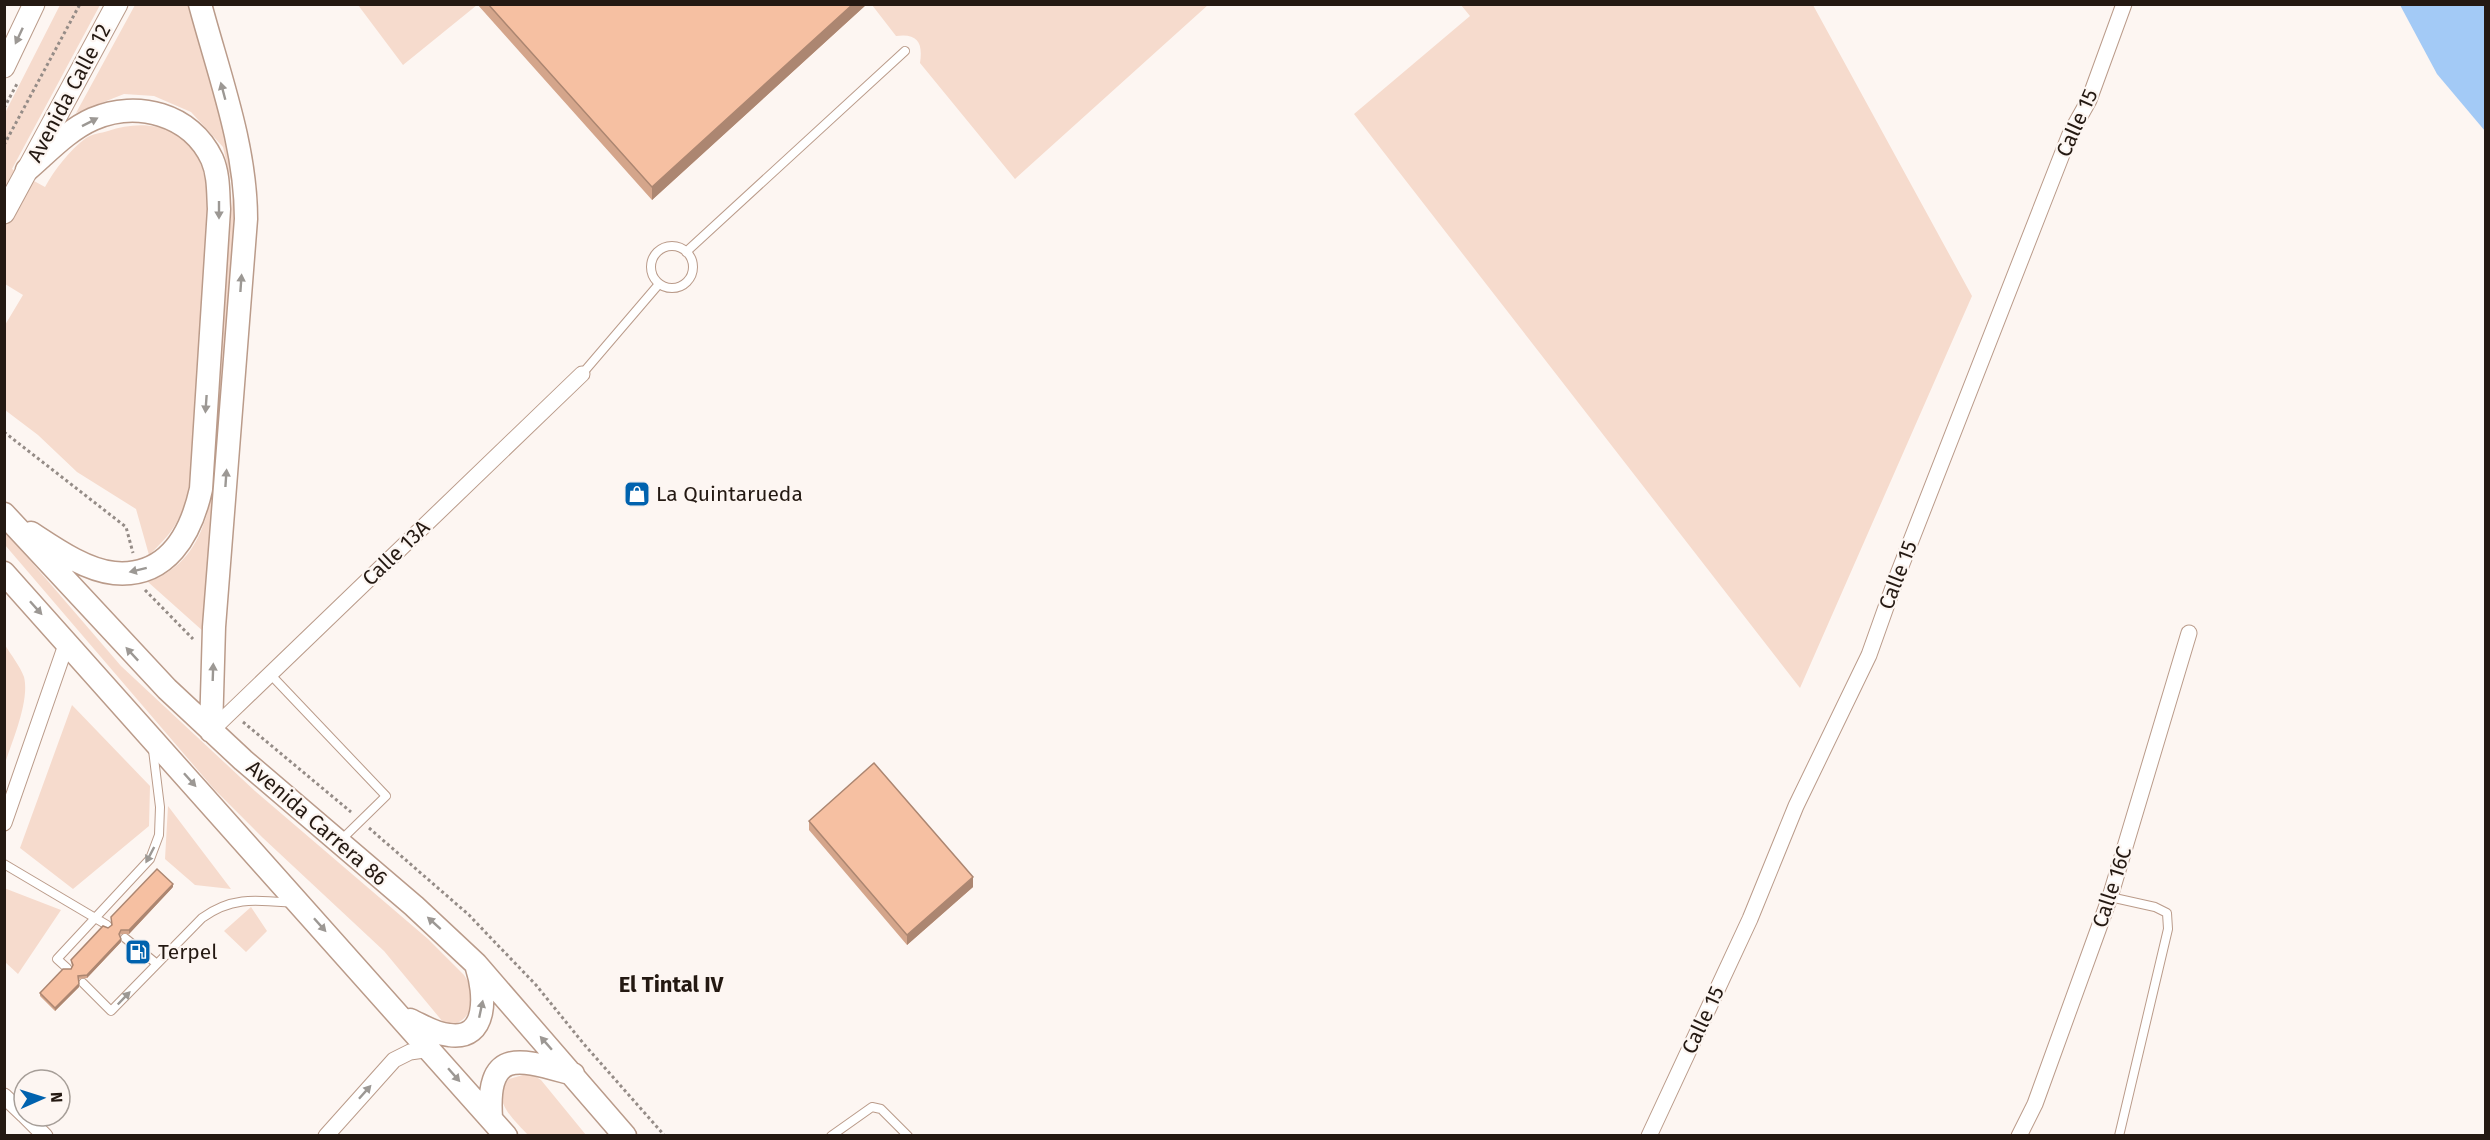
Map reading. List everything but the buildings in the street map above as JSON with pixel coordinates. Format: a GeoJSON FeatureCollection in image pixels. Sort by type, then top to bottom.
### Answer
{"type":"FeatureCollection","features":[{"type":"Feature","properties":{"kind":"main road"},"geometry":{"type":"LineString","coordinates":[[4,67],[34,4]]}},
{"type":"Feature","properties":{"kind":"main road","name":"Avenida Calle 12"},"geometry":{"type":"LineString","coordinates":[[4,213],[117,4]]}},
{"type":"Feature","properties":{"kind":"main road"},"geometry":{"type":"LineString","coordinates":[[200,4],[236,136],[246,187],[246,219],[214,627],[211,731]]}},
{"type":"Feature","properties":{"kind":"main road"},"geometry":{"type":"LineString","coordinates":[[7,516],[48,544],[86,564],[112,573],[138,572],[159,561],[175,549],[187,533],[196,511],[201,489],[219,209],[218,180],[212,159],[196,134],[175,119],[145,111],[115,112],[92,120],[68,134],[27,170]]}},
{"type":"Feature","properties":{"kind":"main road","name":"Avenida Carrera 86"},"geometry":{"type":"LineString","coordinates":[[7,516],[142,665],[211,731],[414,906],[476,964],[625,1136]]}},
{"type":"Feature","properties":{"kind":"main road"},"geometry":{"type":"LineString","coordinates":[[4,573],[431,1049],[506,1136]]}},
{"type":"Feature","properties":{"kind":"main road"},"geometry":{"type":"LineString","coordinates":[[400,1016],[440,1034],[459,1036],[471,1031],[477,1023],[484,1001],[483,985],[476,964]]}},
{"type":"Feature","properties":{"kind":"main road"},"geometry":{"type":"LineString","coordinates":[[491,1118],[491,1085],[500,1071],[510,1064],[524,1061],[573,1074]]}},
{"type":"Feature","properties":{"kind":"street","name":"Calle 15"},"geometry":{"type":"LineString","coordinates":[[1649,1136],[1750,919],[1796,806],[1869,655],[1900,568],[2070,134],[2089,100],[2124,4]]}},
{"type":"Feature","properties":{"kind":"street","name":"Calle 13A"},"geometry":{"type":"LineString","coordinates":[[211,731],[582,375]]}},
{"type":"Feature","properties":{"kind":"street","name":"Calle 16C"},"geometry":{"type":"LineString","coordinates":[[2019,1136],[2035,1104],[2110,897],[2188,633]]}},
{"type":"Feature","properties":{"kind":"street"},"geometry":{"type":"LineString","coordinates":[[5,819],[67,642]]}},
{"type":"Feature","properties":{"kind":"street"},"geometry":{"type":"LineString","coordinates":[[326,1136],[394,1060],[410,1052],[431,1049]]}},
{"type":"Feature","properties":{"kind":"lane"},"geometry":{"type":"LineString","coordinates":[[686,252],[905,51]]}},
{"type":"Feature","properties":{"kind":"lane"},"geometry":{"type":"LineString","coordinates":[[667,247],[676,247],[686,252],[692,267],[685,283],[676,288],[667,288],[659,284],[653,277],[651,267],[658,251],[667,247]]}},
{"type":"Feature","properties":{"kind":"lane"},"geometry":{"type":"LineString","coordinates":[[582,375],[659,284]]}},
{"type":"Feature","properties":{"kind":"lane"},"geometry":{"type":"LineString","coordinates":[[270,674],[386,796],[339,842]]}},
{"type":"Feature","properties":{"kind":"lane"},"geometry":{"type":"LineString","coordinates":[[67,968],[57,959],[150,859],[159,835],[160,807],[151,737]]}},
{"type":"Feature","properties":{"kind":"lane"},"geometry":{"type":"LineString","coordinates":[[4,864],[97,916],[107,925]]}},
{"type":"Feature","properties":{"kind":"lane"},"geometry":{"type":"LineString","coordinates":[[2110,897],[2155,907],[2167,913],[2168,929],[2119,1136]]}},
{"type":"Feature","properties":{"kind":"lane"},"geometry":{"type":"LineString","coordinates":[[83,983],[111,1011],[202,918],[217,907],[235,901],[250,900],[300,904]]}},
{"type":"Feature","properties":{"kind":"lane"},"geometry":{"type":"LineString","coordinates":[[124,938],[157,964]]}},
{"type":"Feature","properties":{"kind":"lane"},"geometry":{"type":"LineString","coordinates":[[831,1136],[872,1107],[881,1109],[908,1136]]}},
{"type":"Feature","properties":{"kind":"path"},"geometry":{"type":"LineString","coordinates":[[4,146],[80,4]]}},
{"type":"Feature","properties":{"kind":"path"},"geometry":{"type":"LineString","coordinates":[[4,432],[126,527]]}},
{"type":"Feature","properties":{"kind":"path"},"geometry":{"type":"LineString","coordinates":[[143,589],[195,642]]}},
{"type":"Feature","properties":{"kind":"path"},"geometry":{"type":"LineString","coordinates":[[233,710],[243,723],[361,820],[469,915],[536,985],[583,1044],[664,1136]]}},
{"type":"Feature","properties":{"kind":"shaded area"},"geometry":{"type":"Polygon","coordinates":[[[60,5],[100,5],[12,169],[45,187],[63,161],[86,138],[120,128],[145,125],[169,131],[189,145],[201,164],[205,180],[209,223],[192,482],[177,522],[166,538],[149,555],[136,509],[77,472],[38,435],[5,410],[5,325],[23,295],[5,284],[4,115],[60,5]]]}},
{"type":"Feature","properties":{"kind":"shaded area"},"geometry":{"type":"Polygon","coordinates":[[[135,5],[194,5],[239,192],[204,632],[148,582],[170,571],[186,556],[198,537],[207,514],[233,190],[223,147],[191,112],[154,96],[124,94],[76,113],[135,5]]]}},
{"type":"Feature","properties":{"kind":"shaded area"},"geometry":{"type":"Polygon","coordinates":[[[358,5],[477,5],[403,65],[358,5]]]}},
{"type":"Feature","properties":{"kind":"shaded area"},"geometry":{"type":"Polygon","coordinates":[[[872,5],[1208,5],[1015,179],[920,63],[921,50],[917,41],[909,36],[896,36],[872,5]]]}},
{"type":"Feature","properties":{"kind":"shaded area"},"geometry":{"type":"Polygon","coordinates":[[[1461,5],[1813,5],[1972,296],[1800,688],[1354,114],[1470,16],[1461,5]]]}},
{"type":"Feature","properties":{"kind":"shaded area"},"geometry":{"type":"Polygon","coordinates":[[[4,530],[121,666],[255,791],[428,939],[464,975],[471,986],[472,1008],[463,1019],[453,1024],[443,1022],[384,951],[214,789],[5,545],[4,530]]]}},
{"type":"Feature","properties":{"kind":"shaded area"},"geometry":{"type":"Polygon","coordinates":[[[5,645],[24,677],[25,697],[5,764],[5,645]]]}},
{"type":"Feature","properties":{"kind":"shaded area"},"geometry":{"type":"Polygon","coordinates":[[[72,705],[150,786],[149,826],[73,889],[20,848],[72,705]]]}},
{"type":"Feature","properties":{"kind":"shaded area"},"geometry":{"type":"Polygon","coordinates":[[[168,806],[231,889],[195,885],[165,859],[168,806]]]}},
{"type":"Feature","properties":{"kind":"shaded area"},"geometry":{"type":"Polygon","coordinates":[[[4,888],[61,910],[18,974],[5,962],[4,888]]]}},
{"type":"Feature","properties":{"kind":"shaded area"},"geometry":{"type":"Polygon","coordinates":[[[251,907],[267,931],[246,952],[224,931],[251,907]]]}},
{"type":"Feature","properties":{"kind":"shaded area"},"geometry":{"type":"Polygon","coordinates":[[[530,1073],[541,1080],[586,1135],[528,1135],[515,1121],[503,1103],[502,1091],[509,1079],[530,1073]]]}},
{"type":"Feature","properties":{"kind":"water"},"geometry":{"type":"Polygon","coordinates":[[[2400,5],[2485,5],[2485,131],[2437,74],[2400,5]]]}},
{"type":"Feature","properties":{"kind":"place","name":"La Quintarueda"},"geometry":{"type":"Point","coordinates":[637,494]}},
{"type":"Feature","properties":{"kind":"place","name":"Terpel"},"geometry":{"type":"Point","coordinates":[138,952]}},
{"type":"Feature","properties":{"kind":"district","name":"El Tintal IV"},"geometry":{"type":"Point","coordinates":[671,984]}}]}
